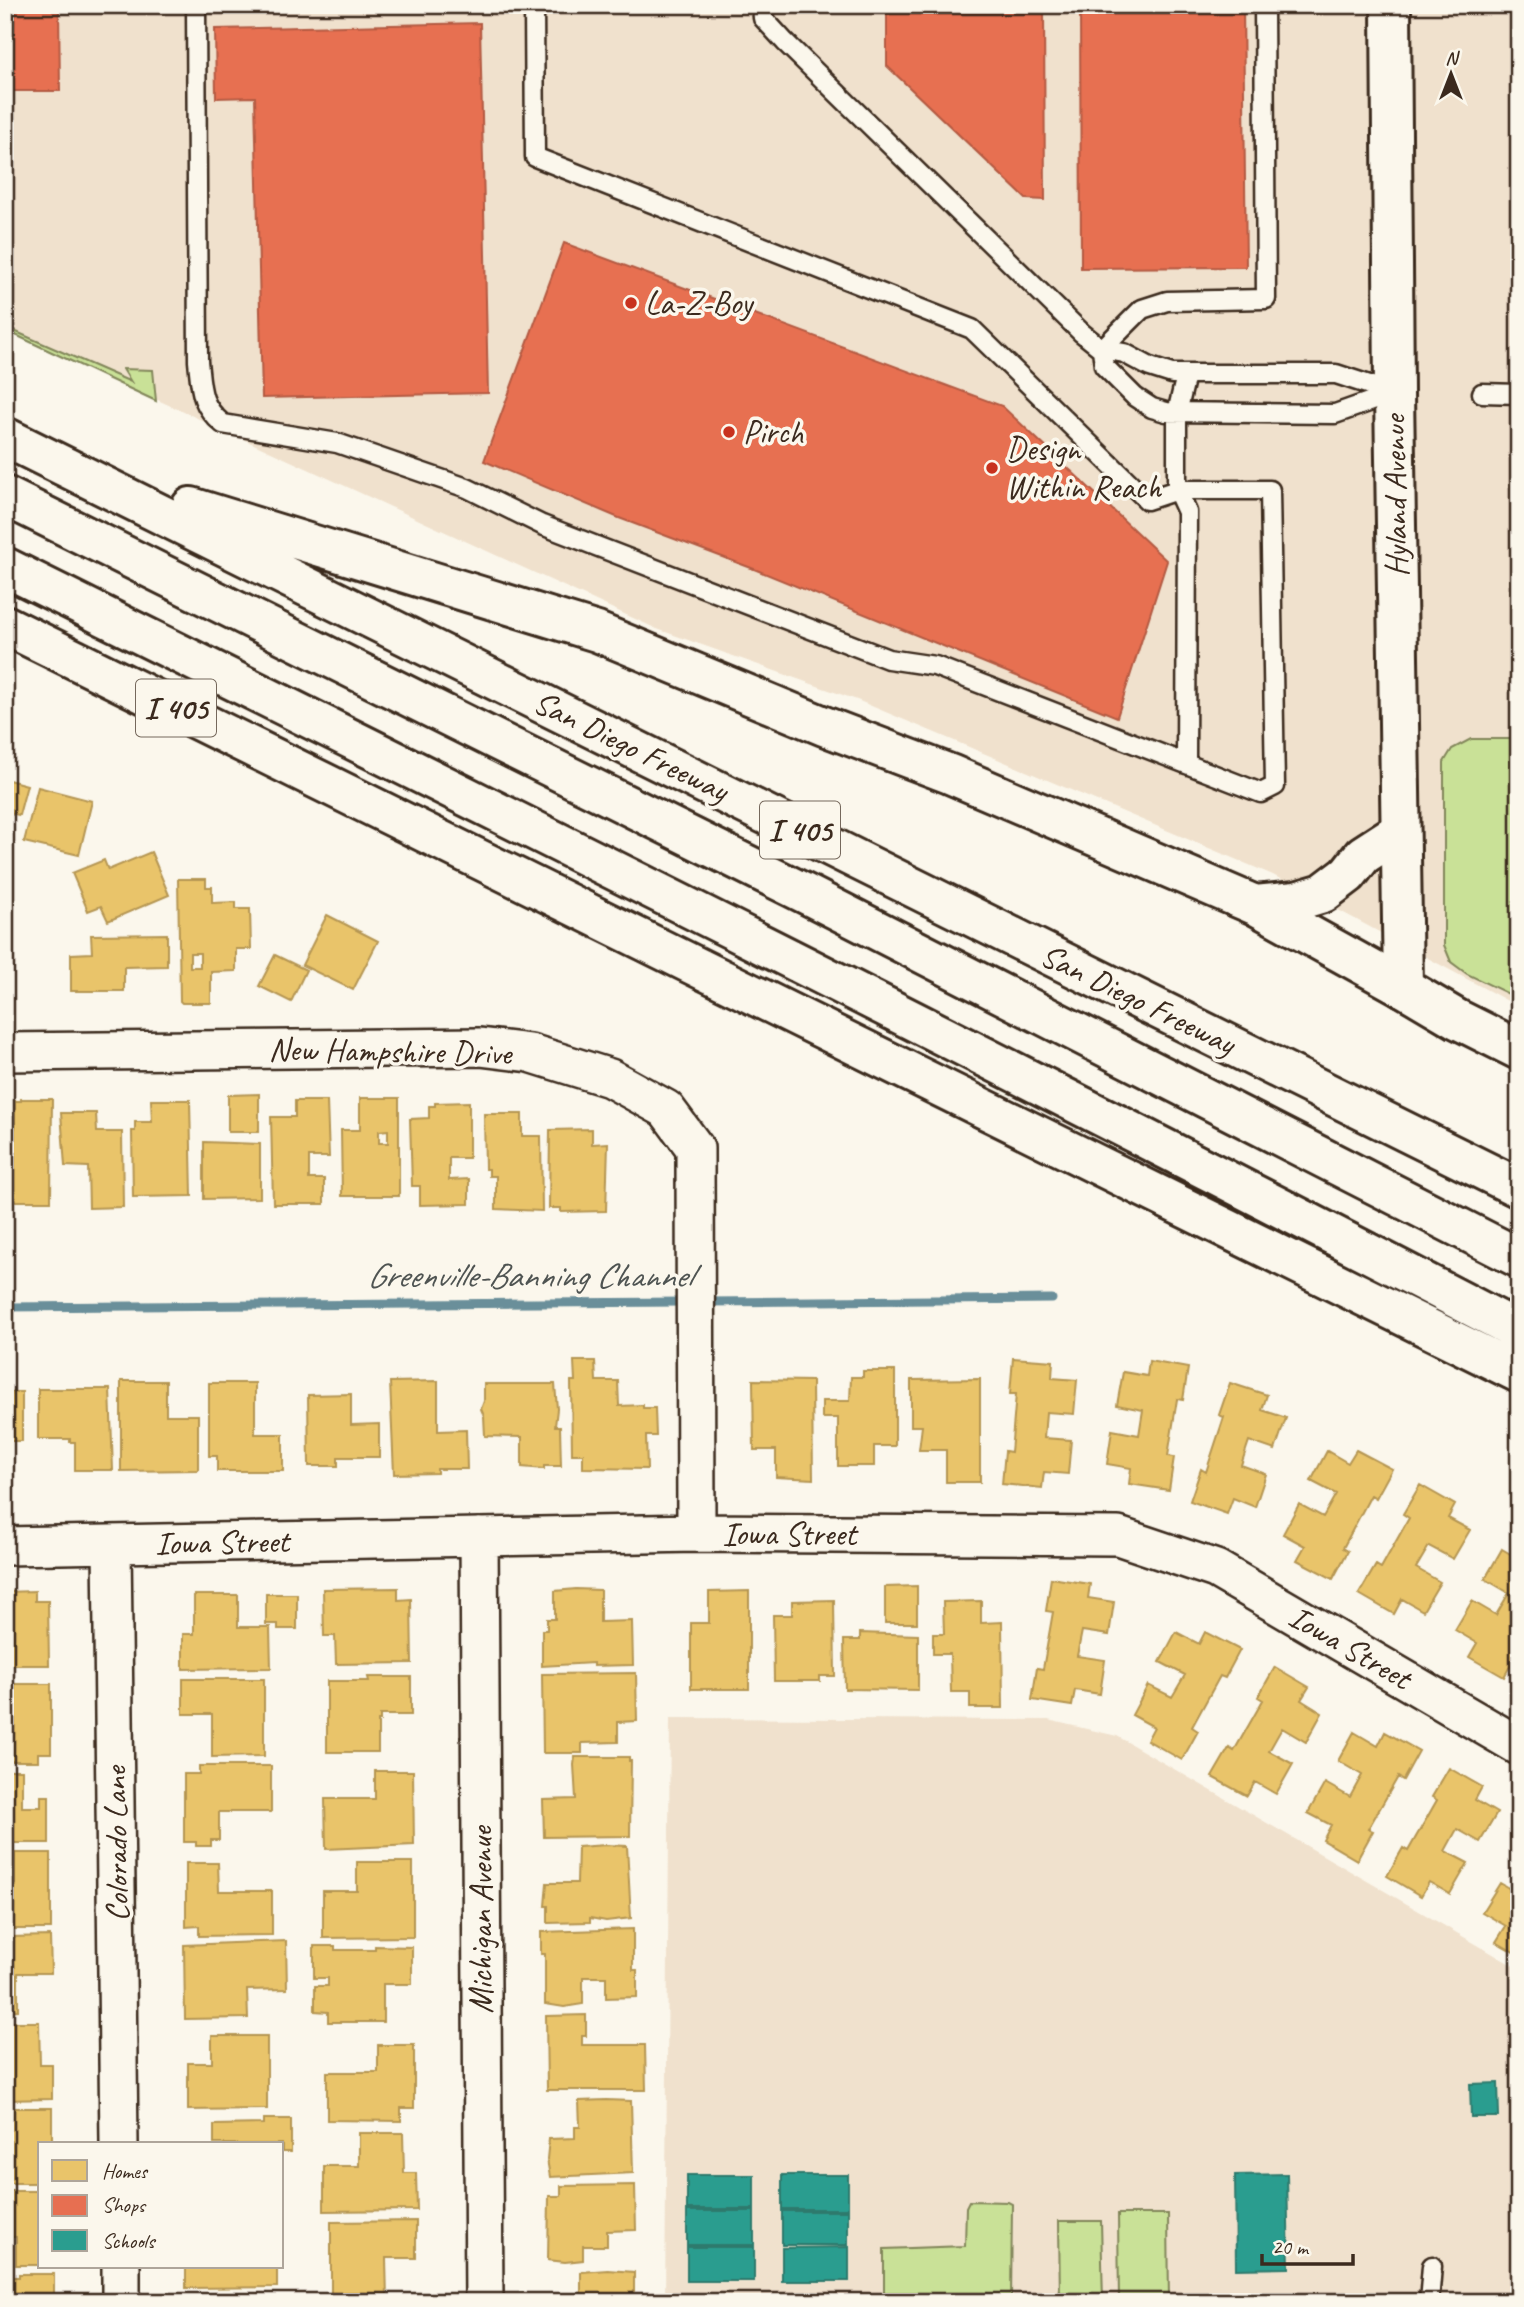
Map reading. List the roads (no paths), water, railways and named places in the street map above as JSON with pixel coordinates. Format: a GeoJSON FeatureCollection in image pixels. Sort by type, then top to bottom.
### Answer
{"type":"FeatureCollection","features":[{"type":"Feature","properties":{"kind":"main road","name":"Hyland Avenue"},"geometry":{"type":"LineString","coordinates":[[1391,5],[1403,987]]}},
{"type":"Feature","properties":{"kind":"main road","name":"San Diego Freeway"},"geometry":{"type":"LineString","coordinates":[[5,437],[1519,1188]]}},
{"type":"Feature","properties":{"kind":"main road"},"geometry":{"type":"LineString","coordinates":[[80,473],[597,632],[824,726],[950,774],[1255,905],[1457,1019],[1519,1050]]}},
{"type":"Feature","properties":{"kind":"main road"},"geometry":{"type":"LineString","coordinates":[[5,496],[793,887],[1519,1258]]}},
{"type":"Feature","properties":{"kind":"main road"},"geometry":{"type":"LineString","coordinates":[[5,567],[797,962],[1519,1331]]}},
{"type":"Feature","properties":{"kind":"main road","name":"I 405"},"geometry":{"type":"LineString","coordinates":[[5,625],[1519,1373]]}},
{"type":"Feature","properties":{"kind":"main road"},"geometry":{"type":"LineString","coordinates":[[1255,905],[1296,901],[1323,893],[1348,874],[1363,855],[1400,831]]}},
{"type":"Feature","properties":{"kind":"street","name":"New Hampshire Drive"},"geometry":{"type":"LineString","coordinates":[[5,1052],[480,1047],[530,1053],[610,1078],[666,1109],[695,1148],[693,1240],[696,1533]]}},
{"type":"Feature","properties":{"kind":"street","name":"Iowa Street"},"geometry":{"type":"LineString","coordinates":[[5,1546],[696,1533],[1118,1536],[1216,1569],[1519,1746]]}},
{"type":"Feature","properties":{"kind":"street","name":"Michigan Avenue"},"geometry":{"type":"LineString","coordinates":[[479,1538],[484,2302]]}},
{"type":"Feature","properties":{"kind":"street","name":"Colorado Lane"},"geometry":{"type":"LineString","coordinates":[[112,1545],[119,2142]]}},
{"type":"Feature","properties":{"kind":"street"},"geometry":{"type":"LineString","coordinates":[[121,2268],[121,2302]]}},
{"type":"Feature","properties":{"kind":"lane"},"geometry":{"type":"LineString","coordinates":[[195,5],[198,361],[201,396],[212,415],[223,424],[337,443],[467,488],[542,525],[888,659],[935,666],[1261,793],[1275,786],[1270,490],[1177,489],[1147,500],[972,329],[535,157],[534,5]]}},
{"type":"Feature","properties":{"kind":"lane"},"geometry":{"type":"LineString","coordinates":[[762,5],[763,18],[785,42],[1073,324],[1102,349],[1124,352],[1161,372],[1186,375],[1336,374],[1394,393]]}},
{"type":"Feature","properties":{"kind":"lane"},"geometry":{"type":"LineString","coordinates":[[1102,349],[1142,309],[1167,301],[1266,299],[1264,5]]}},
{"type":"Feature","properties":{"kind":"lane"},"geometry":{"type":"LineString","coordinates":[[1102,349],[1104,366],[1135,397],[1152,408],[1177,413],[1335,414],[1394,393]]}},
{"type":"Feature","properties":{"kind":"lane"},"geometry":{"type":"LineString","coordinates":[[1186,375],[1177,413],[1177,489],[1187,512],[1186,764]]}},
{"type":"Feature","properties":{"kind":"lane"},"geometry":{"type":"LineString","coordinates":[[1482,393],[1519,394]]}},
{"type":"Feature","properties":{"kind":"lane"},"geometry":{"type":"LineString","coordinates":[[1429,2302],[1432,2266]]}},
{"type":"Feature","properties":{"kind":"waterway","name":"Greenville-Banning Channel"},"geometry":{"type":"LineString","coordinates":[[704,1302],[1052,1299]]}},
{"type":"Feature","properties":{"kind":"waterway","name":"Greenville-Banning Channel"},"geometry":{"type":"LineString","coordinates":[[5,1307],[686,1302]]}},
{"type":"Feature","properties":{"kind":"place","name":"La-Z-Boy"},"geometry":{"type":"Point","coordinates":[631,303]}},
{"type":"Feature","properties":{"kind":"place","name":"Pirch"},"geometry":{"type":"Point","coordinates":[729,432]}},
{"type":"Feature","properties":{"kind":"place","name":"Design Within Reach"},"geometry":{"type":"Point","coordinates":[992,468]}}]}
